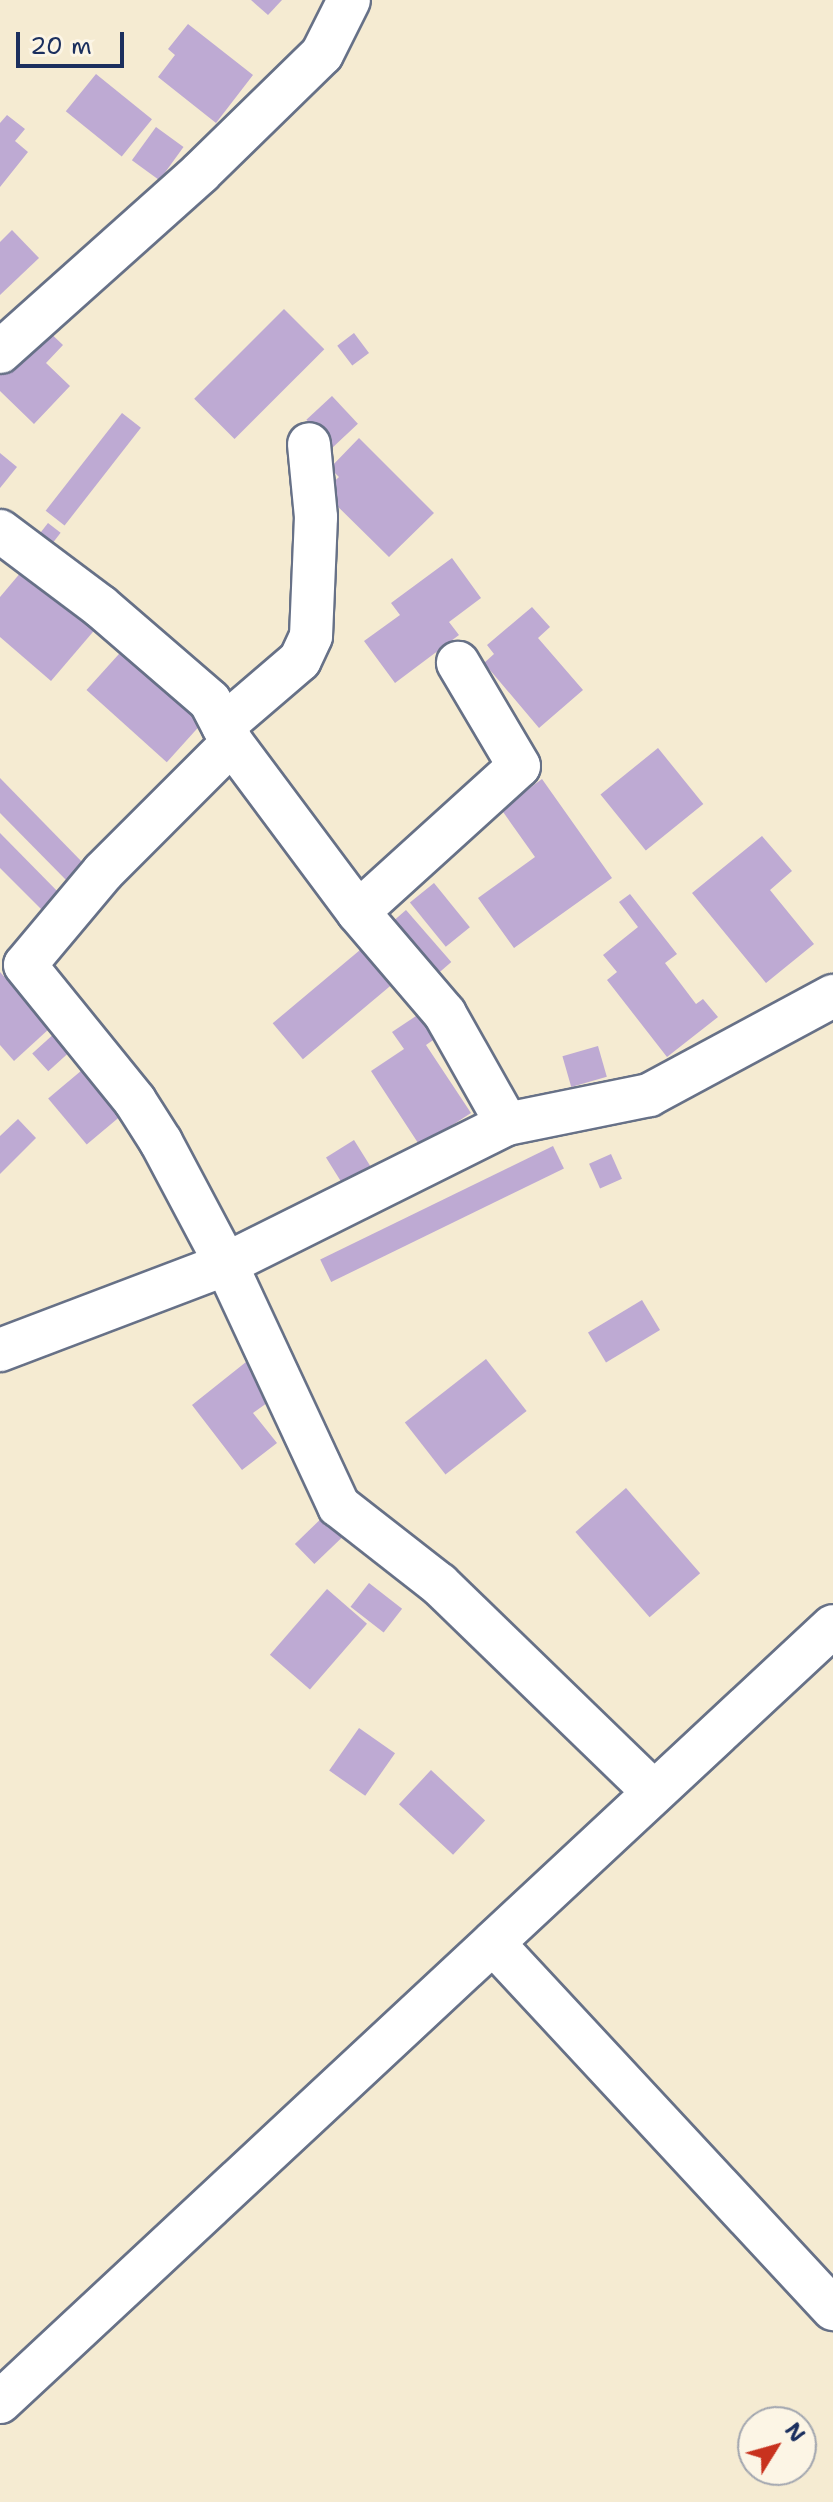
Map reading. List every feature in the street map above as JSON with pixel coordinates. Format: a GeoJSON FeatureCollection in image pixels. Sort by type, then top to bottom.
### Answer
{"type":"FeatureCollection","features":[{"type":"Feature","properties":{"kind":"street"},"geometry":{"type":"LineString","coordinates":[[0,352],[200,173],[322,54],[349,0]]}},
{"type":"Feature","properties":{"kind":"street"},"geometry":{"type":"LineString","coordinates":[[309,444],[316,517],[311,636],[300,660],[103,872],[25,965],[135,1101],[226,1264],[339,1506],[439,1584],[654,1792]]}},
{"type":"Feature","properties":{"kind":"street"},"geometry":{"type":"LineString","coordinates":[[0,531],[100,606],[210,701],[228,734],[358,912],[445,1014],[507,1124]]}},
{"type":"Feature","properties":{"kind":"street"},"geometry":{"type":"LineString","coordinates":[[358,912],[519,766],[458,663]]}},
{"type":"Feature","properties":{"kind":"street"},"geometry":{"type":"LineString","coordinates":[[0,1350],[226,1264],[507,1124],[649,1095],[833,996]]}},
{"type":"Feature","properties":{"kind":"street"},"geometry":{"type":"LineString","coordinates":[[0,2402],[833,1626]]}},
{"type":"Feature","properties":{"kind":"street"},"geometry":{"type":"LineString","coordinates":[[493,1943],[833,2309]]}},
{"type":"Feature","properties":{"kind":"building"},"geometry":{"type":"Polygon","coordinates":[[[251,0],[282,0],[268,15],[251,0]]]}},
{"type":"Feature","properties":{"kind":"building"},"geometry":{"type":"Polygon","coordinates":[[[188,24],[253,75],[216,123],[158,77],[175,55],[168,49],[188,24]]]}},
{"type":"Feature","properties":{"kind":"building"},"geometry":{"type":"Polygon","coordinates":[[[96,74],[152,119],[122,157],[66,111],[96,74]]]}},
{"type":"Feature","properties":{"kind":"building"},"geometry":{"type":"Polygon","coordinates":[[[7,115],[25,129],[15,141],[28,152],[0,187],[0,123],[7,115]]]}},
{"type":"Feature","properties":{"kind":"building"},"geometry":{"type":"Polygon","coordinates":[[[156,127],[184,147],[159,180],[132,160],[156,127]]]}},
{"type":"Feature","properties":{"kind":"building"},"geometry":{"type":"Polygon","coordinates":[[[12,230],[39,258],[0,295],[0,242],[12,230]]]}},
{"type":"Feature","properties":{"kind":"building"},"geometry":{"type":"Polygon","coordinates":[[[284,309],[324,349],[235,439],[194,399],[284,309]]]}},
{"type":"Feature","properties":{"kind":"building"},"geometry":{"type":"Polygon","coordinates":[[[45,328],[63,345],[46,363],[70,386],[34,424],[0,391],[0,375],[45,328]]]}},
{"type":"Feature","properties":{"kind":"building"},"geometry":{"type":"Polygon","coordinates":[[[354,333],[369,353],[352,366],[337,346],[354,333]]]}},
{"type":"Feature","properties":{"kind":"building"},"geometry":{"type":"Polygon","coordinates":[[[332,396],[358,424],[332,448],[306,420],[332,396]]]}},
{"type":"Feature","properties":{"kind":"building"},"geometry":{"type":"Polygon","coordinates":[[[122,413],[141,428],[65,525],[46,511],[122,413]]]}},
{"type":"Feature","properties":{"kind":"building"},"geometry":{"type":"Polygon","coordinates":[[[359,438],[434,513],[389,557],[323,492],[339,477],[330,468],[359,438]]]}},
{"type":"Feature","properties":{"kind":"building"},"geometry":{"type":"Polygon","coordinates":[[[0,453],[17,467],[0,488],[0,453]]]}},
{"type":"Feature","properties":{"kind":"building"},"geometry":{"type":"Polygon","coordinates":[[[48,523],[61,533],[48,549],[35,540],[48,523]]]}},
{"type":"Feature","properties":{"kind":"building"},"geometry":{"type":"Polygon","coordinates":[[[452,558],[481,598],[449,622],[459,635],[395,683],[364,641],[400,615],[391,603],[452,558]]]}},
{"type":"Feature","properties":{"kind":"building"},"geometry":{"type":"Polygon","coordinates":[[[27,565],[98,626],[51,681],[0,637],[0,597],[27,565]]]}},
{"type":"Feature","properties":{"kind":"building"},"geometry":{"type":"Polygon","coordinates":[[[532,607],[550,627],[538,638],[583,690],[539,728],[484,663],[494,654],[487,645],[532,607]]]}},
{"type":"Feature","properties":{"kind":"building"},"geometry":{"type":"Polygon","coordinates":[[[128,644],[208,716],[167,762],[87,690],[128,644]]]}},
{"type":"Feature","properties":{"kind":"building"},"geometry":{"type":"Polygon","coordinates":[[[658,748],[703,804],[646,851],[600,795],[658,748]]]}},
{"type":"Feature","properties":{"kind":"building"},"geometry":{"type":"Polygon","coordinates":[[[0,778],[86,866],[69,883],[0,813],[0,778]]]}},
{"type":"Feature","properties":{"kind":"building"},"geometry":{"type":"Polygon","coordinates":[[[542,779],[612,878],[514,948],[478,898],[535,857],[501,809],[542,779]]]}},
{"type":"Feature","properties":{"kind":"building"},"geometry":{"type":"Polygon","coordinates":[[[0,833],[63,897],[46,914],[0,868],[0,833]]]}},
{"type":"Feature","properties":{"kind":"building"},"geometry":{"type":"Polygon","coordinates":[[[762,836],[792,871],[770,890],[814,944],[766,983],[692,893],[762,836]]]}},
{"type":"Feature","properties":{"kind":"building"},"geometry":{"type":"Polygon","coordinates":[[[434,883],[470,927],[446,947],[410,903],[434,883]]]}},
{"type":"Feature","properties":{"kind":"building"},"geometry":{"type":"Polygon","coordinates":[[[630,894],[677,954],[665,963],[696,1004],[703,999],[718,1017],[667,1057],[607,980],[617,972],[603,955],[638,927],[619,902],[630,894]]]}},
{"type":"Feature","properties":{"kind":"building"},"geometry":{"type":"Polygon","coordinates":[[[406,910],[451,962],[431,980],[386,928],[406,910]]]}},
{"type":"Feature","properties":{"kind":"building"},"geometry":{"type":"Polygon","coordinates":[[[360,950],[390,986],[303,1059],[273,1023],[360,950]]]}},
{"type":"Feature","properties":{"kind":"building"},"geometry":{"type":"Polygon","coordinates":[[[0,972],[50,1028],[14,1061],[0,1045],[0,972]]]}},
{"type":"Feature","properties":{"kind":"building"},"geometry":{"type":"Polygon","coordinates":[[[422,1012],[439,1036],[426,1045],[471,1113],[420,1146],[371,1071],[404,1049],[392,1032],[422,1012]]]}},
{"type":"Feature","properties":{"kind":"building"},"geometry":{"type":"Polygon","coordinates":[[[56,1032],[72,1050],[48,1071],[32,1053],[56,1032]]]}},
{"type":"Feature","properties":{"kind":"building"},"geometry":{"type":"Polygon","coordinates":[[[598,1046],[607,1077],[571,1087],[562,1056],[598,1046]]]}},
{"type":"Feature","properties":{"kind":"building"},"geometry":{"type":"Polygon","coordinates":[[[88,1065],[127,1111],[87,1144],[48,1098],[88,1065]]]}},
{"type":"Feature","properties":{"kind":"building"},"geometry":{"type":"Polygon","coordinates":[[[18,1119],[36,1138],[0,1174],[0,1136],[18,1119]]]}},
{"type":"Feature","properties":{"kind":"building"},"geometry":{"type":"Polygon","coordinates":[[[354,1140],[373,1171],[345,1188],[326,1157],[354,1140]]]}},
{"type":"Feature","properties":{"kind":"building"},"geometry":{"type":"Polygon","coordinates":[[[553,1146],[564,1168],[331,1282],[320,1260],[553,1146]]]}},
{"type":"Feature","properties":{"kind":"building"},"geometry":{"type":"Polygon","coordinates":[[[611,1154],[622,1179],[600,1188],[589,1164],[611,1154]]]}},
{"type":"Feature","properties":{"kind":"building"},"geometry":{"type":"Polygon","coordinates":[[[642,1300],[660,1330],[606,1362],[588,1332],[642,1300]]]}},
{"type":"Feature","properties":{"kind":"building"},"geometry":{"type":"Polygon","coordinates":[[[486,1359],[527,1411],[445,1474],[405,1422],[486,1359]]]}},
{"type":"Feature","properties":{"kind":"building"},"geometry":{"type":"Polygon","coordinates":[[[246,1362],[274,1398],[253,1413],[277,1443],[242,1470],[192,1405],[246,1362]]]}},
{"type":"Feature","properties":{"kind":"building"},"geometry":{"type":"Polygon","coordinates":[[[626,1488],[700,1573],[650,1617],[575,1532],[626,1488]]]}},
{"type":"Feature","properties":{"kind":"building"},"geometry":{"type":"Polygon","coordinates":[[[328,1512],[347,1532],[314,1564],[295,1544],[328,1512]]]}},
{"type":"Feature","properties":{"kind":"building"},"geometry":{"type":"Polygon","coordinates":[[[369,1583],[402,1609],[384,1632],[351,1607],[369,1583]]]}},
{"type":"Feature","properties":{"kind":"building"},"geometry":{"type":"Polygon","coordinates":[[[327,1589],[367,1624],[310,1689],[270,1655],[327,1589]]]}},
{"type":"Feature","properties":{"kind":"building"},"geometry":{"type":"Polygon","coordinates":[[[359,1728],[395,1753],[365,1796],[329,1771],[359,1728]]]}},
{"type":"Feature","properties":{"kind":"building"},"geometry":{"type":"Polygon","coordinates":[[[431,1770],[485,1820],[453,1855],[399,1804],[431,1770]]]}}]}
